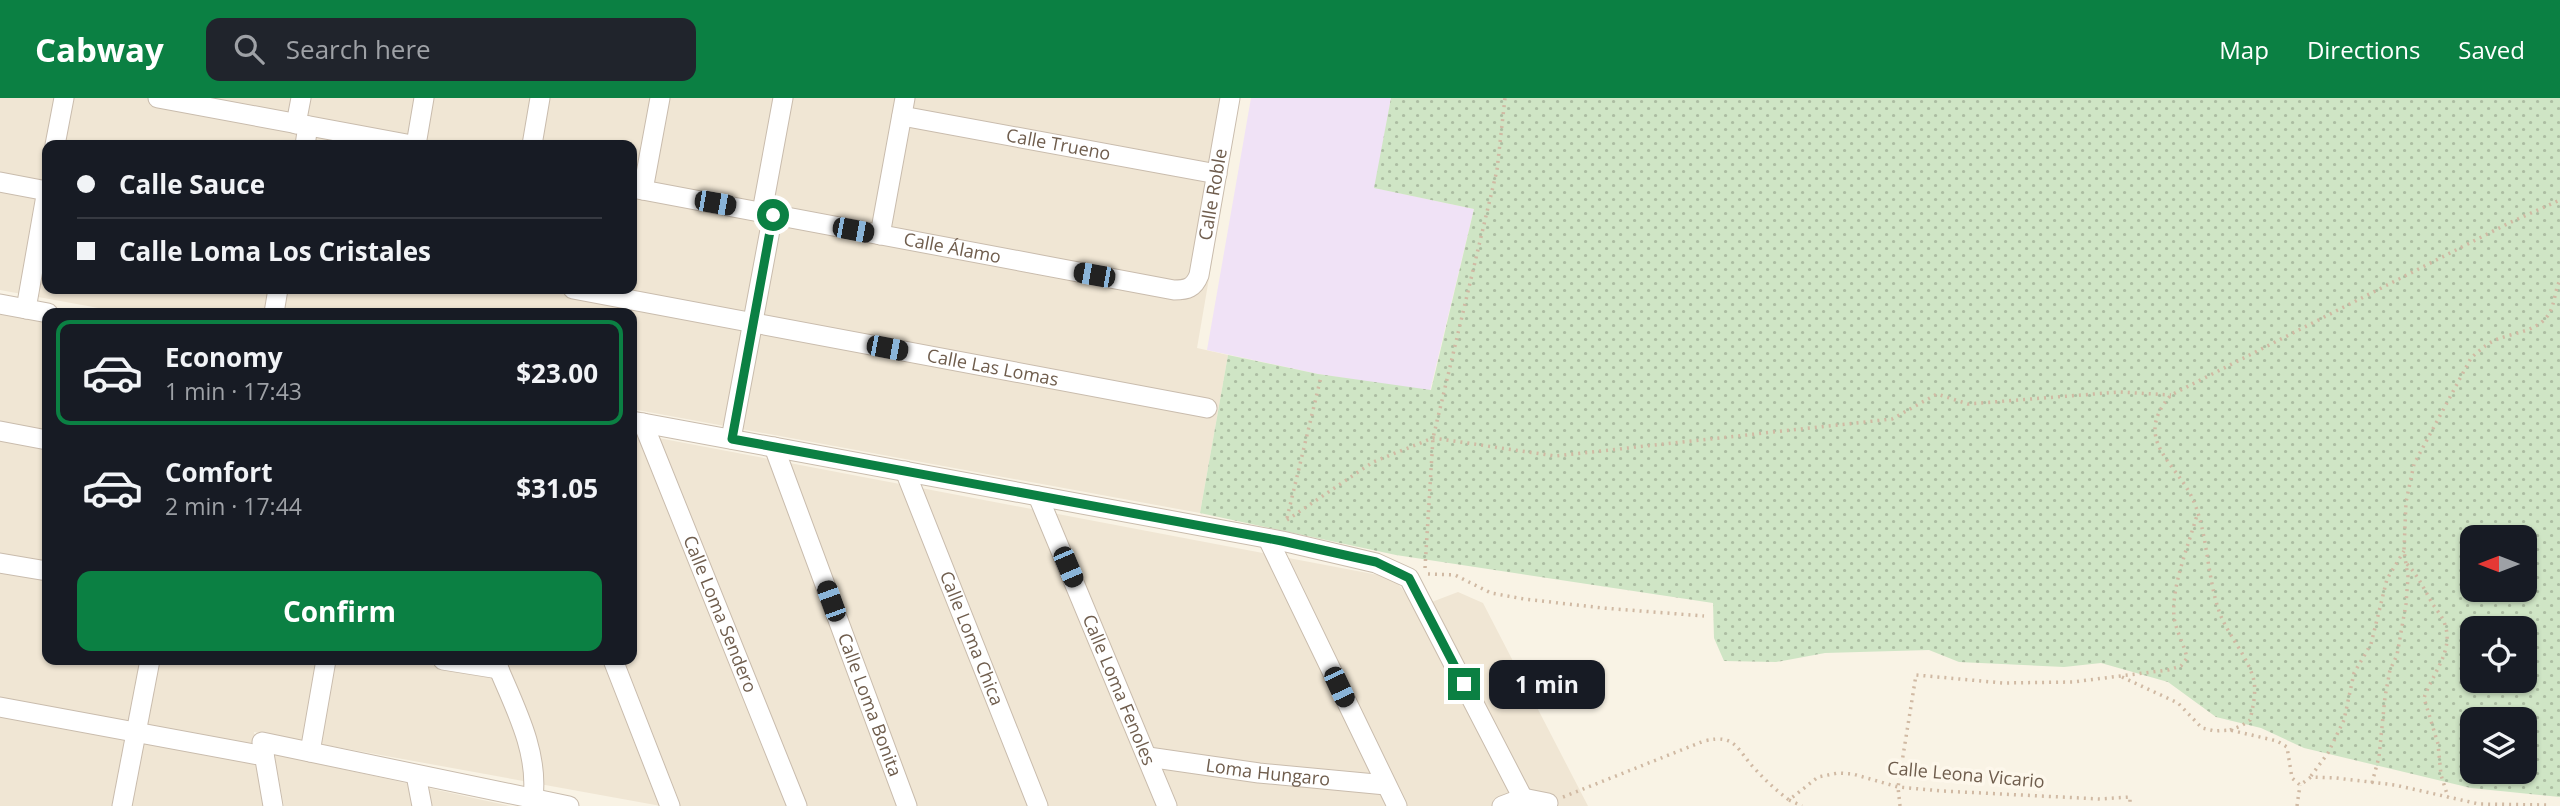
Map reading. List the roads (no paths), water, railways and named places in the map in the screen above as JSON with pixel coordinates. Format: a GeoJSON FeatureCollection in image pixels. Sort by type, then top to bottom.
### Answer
{"type":"FeatureCollection","features":[{"type":"Feature","properties":{"kind":"street"},"geometry":{"type":"LineString","coordinates":[[56,140],[64,98]]}},
{"type":"Feature","properties":{"kind":"street"},"geometry":{"type":"LineString","coordinates":[[158,98],[186,101],[303,132],[371,140]]}},
{"type":"Feature","properties":{"kind":"street"},"geometry":{"type":"LineString","coordinates":[[301,98],[303,132]]}},
{"type":"Feature","properties":{"kind":"street"},"geometry":{"type":"LineString","coordinates":[[415,140],[424,98]]}},
{"type":"Feature","properties":{"kind":"street"},"geometry":{"type":"LineString","coordinates":[[533,140],[540,98]]}},
{"type":"Feature","properties":{"kind":"street"},"geometry":{"type":"LineString","coordinates":[[638,189],[660,98]]}},
{"type":"Feature","properties":{"kind":"street"},"geometry":{"type":"LineString","coordinates":[[732,439],[753,322],[783,98]]}},
{"type":"Feature","properties":{"kind":"street","name":"Calle Roble"},"geometry":{"type":"LineString","coordinates":[[1191,288],[1199,275],[1230,98]]}},
{"type":"Feature","properties":{"kind":"street"},"geometry":{"type":"LineString","coordinates":[[880,235],[903,107]]}},
{"type":"Feature","properties":{"kind":"street","name":"Calle Trueno"},"geometry":{"type":"LineString","coordinates":[[903,107],[1217,174]]}},
{"type":"Feature","properties":{"kind":"street"},"geometry":{"type":"LineString","coordinates":[[0,182],[42,189]]}},
{"type":"Feature","properties":{"kind":"street","name":"Calle Álamo"},"geometry":{"type":"LineString","coordinates":[[638,189],[1174,289],[1191,288]]}},
{"type":"Feature","properties":{"kind":"street"},"geometry":{"type":"LineString","coordinates":[[26,309],[42,218]]}},
{"type":"Feature","properties":{"kind":"street","name":"Calle Las Lomas"},"geometry":{"type":"LineString","coordinates":[[600,294],[1207,408]]}},
{"type":"Feature","properties":{"kind":"street"},"geometry":{"type":"LineString","coordinates":[[0,304],[42,312]]}},
{"type":"Feature","properties":{"kind":"street"},"geometry":{"type":"LineString","coordinates":[[637,422],[1275,540],[1391,568],[1409,578],[1525,802]]}},
{"type":"Feature","properties":{"kind":"street","name":"Calle Loma Sendero"},"geometry":{"type":"LineString","coordinates":[[637,422],[797,806]]}},
{"type":"Feature","properties":{"kind":"street"},"geometry":{"type":"LineString","coordinates":[[0,431],[42,439]]}},
{"type":"Feature","properties":{"kind":"street","name":"Calle Loma Bonita"},"geometry":{"type":"LineString","coordinates":[[774,447],[906,806]]}},
{"type":"Feature","properties":{"kind":"street","name":"Calle Loma Chica"},"geometry":{"type":"LineString","coordinates":[[905,471],[1038,806]]}},
{"type":"Feature","properties":{"kind":"street","name":"Calle Loma Fenoles"},"geometry":{"type":"LineString","coordinates":[[1038,496],[1167,806]]}},
{"type":"Feature","properties":{"kind":"street"},"geometry":{"type":"LineString","coordinates":[[1275,540],[1397,806]]}},
{"type":"Feature","properties":{"kind":"street"},"geometry":{"type":"LineString","coordinates":[[0,563],[42,570]]}},
{"type":"Feature","properties":{"kind":"street"},"geometry":{"type":"LineString","coordinates":[[122,806],[149,665]]}},
{"type":"Feature","properties":{"kind":"street"},"geometry":{"type":"LineString","coordinates":[[310,752],[325,665]]}},
{"type":"Feature","properties":{"kind":"street"},"geometry":{"type":"LineString","coordinates":[[497,665],[531,751],[535,778],[520,800]]}},
{"type":"Feature","properties":{"kind":"street"},"geometry":{"type":"LineString","coordinates":[[615,665],[670,806]]}},
{"type":"Feature","properties":{"kind":"street"},"geometry":{"type":"LineString","coordinates":[[0,707],[136,732],[263,749],[310,752],[520,800],[569,806]]}},
{"type":"Feature","properties":{"kind":"street"},"geometry":{"type":"LineString","coordinates":[[263,749],[273,806]]}},
{"type":"Feature","properties":{"kind":"street","name":"Loma Hungaro"},"geometry":{"type":"LineString","coordinates":[[1148,757],[1259,773],[1386,785]]}},
{"type":"Feature","properties":{"kind":"street"},"geometry":{"type":"LineString","coordinates":[[416,775],[422,806]]}},
{"type":"Feature","properties":{"kind":"street"},"geometry":{"type":"LineString","coordinates":[[1502,806],[1525,802],[1546,804]]}}]}
